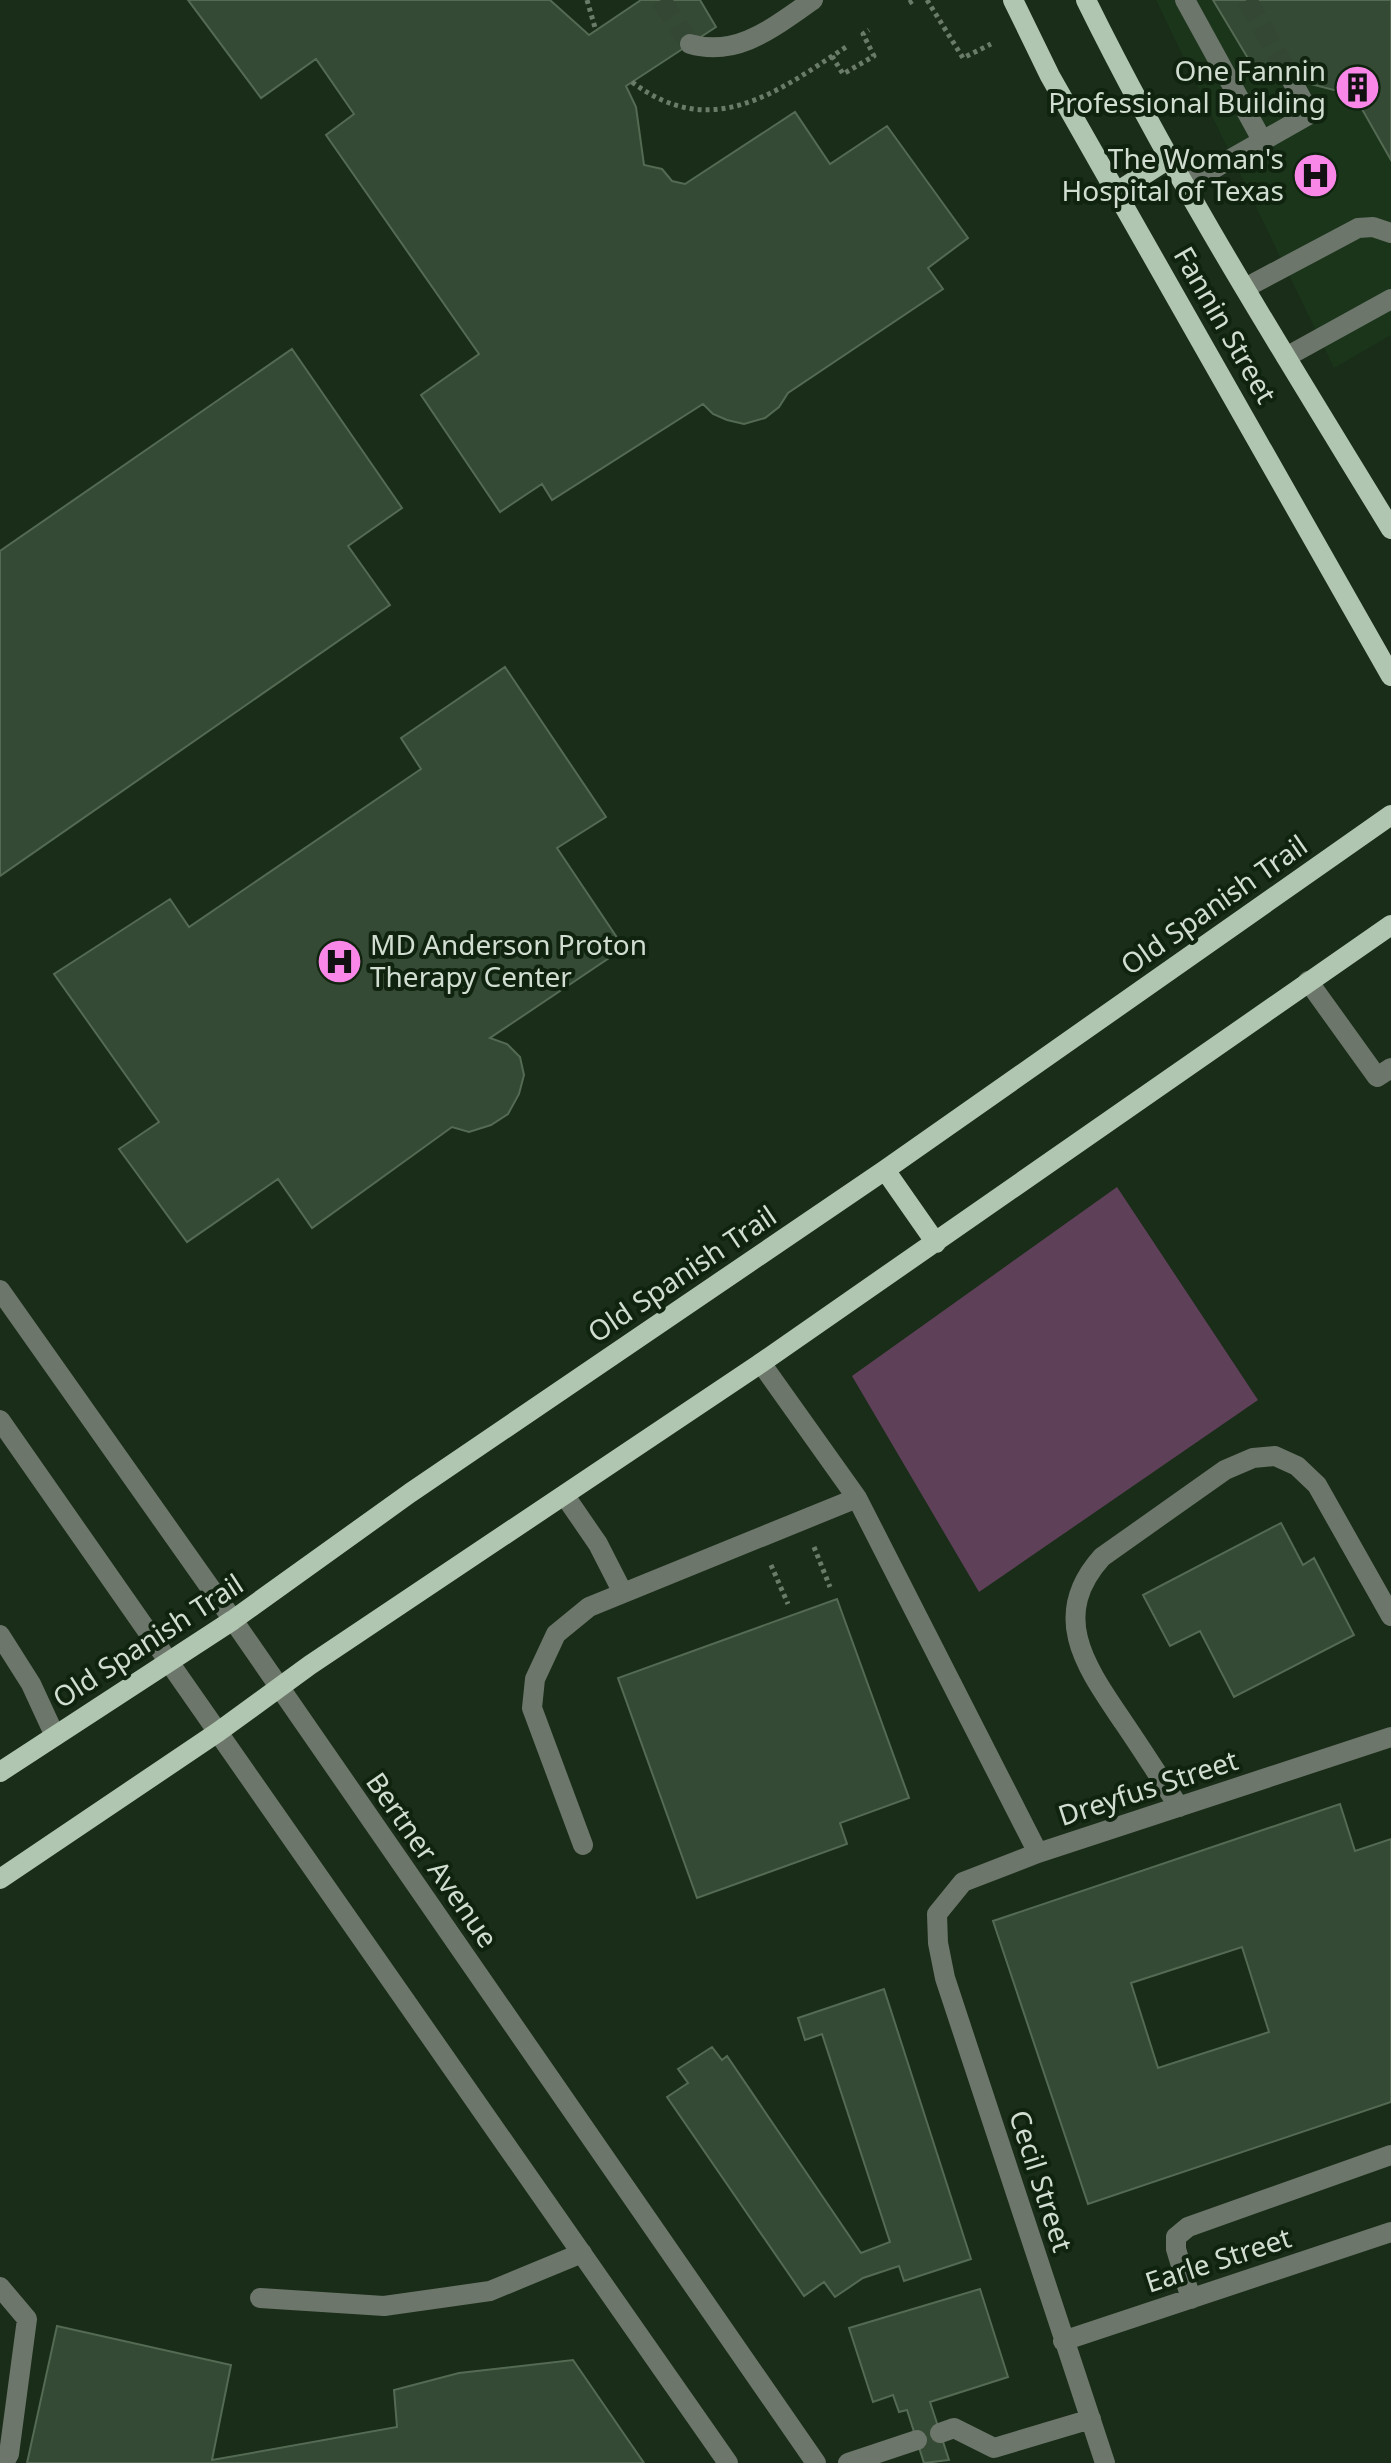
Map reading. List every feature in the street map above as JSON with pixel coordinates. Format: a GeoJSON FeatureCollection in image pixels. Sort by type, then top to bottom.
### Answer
{"type":"FeatureCollection","features":[{"type":"Feature","properties":{"kind":"main road","name":"Fannin Street"},"geometry":{"type":"LineString","coordinates":[[1013,0],[1050,76],[1391,676]]}},
{"type":"Feature","properties":{"kind":"main road","name":"Fannin Street"},"geometry":{"type":"LineString","coordinates":[[1086,0],[1130,90],[1245,288],[1389,520]]}},
{"type":"Feature","properties":{"kind":"main road"},"geometry":{"type":"LineString","coordinates":[[1117,192],[1170,158]]}},
{"type":"Feature","properties":{"kind":"main road","name":"Old Spanish Trail"},"geometry":{"type":"LineString","coordinates":[[0,1772],[233,1620],[410,1493],[885,1170],[1391,815]]}},
{"type":"Feature","properties":{"kind":"main road"},"geometry":{"type":"LineString","coordinates":[[0,1879],[218,1732],[278,1687],[936,1243],[1391,925]]}},
{"type":"Feature","properties":{"kind":"main road"},"geometry":{"type":"LineString","coordinates":[[885,1170],[936,1243]]}},
{"type":"Feature","properties":{"kind":"street"},"geometry":{"type":"LineString","coordinates":[[690,44],[712,51],[739,44],[761,36],[813,0]]}},
{"type":"Feature","properties":{"kind":"street"},"geometry":{"type":"LineString","coordinates":[[1185,0],[1262,140]]}},
{"type":"Feature","properties":{"kind":"street"},"geometry":{"type":"LineString","coordinates":[[1185,185],[1310,114],[1291,79]]}},
{"type":"Feature","properties":{"kind":"street"},"geometry":{"type":"LineString","coordinates":[[1245,288],[1358,228],[1373,227],[1391,233]]}},
{"type":"Feature","properties":{"kind":"street"},"geometry":{"type":"LineString","coordinates":[[1286,357],[1391,299]]}},
{"type":"Feature","properties":{"kind":"street"},"geometry":{"type":"LineString","coordinates":[[1308,981],[1377,1077],[1391,1068]]}},
{"type":"Feature","properties":{"kind":"street","name":"Bertner Avenue"},"geometry":{"type":"LineString","coordinates":[[0,1290],[233,1620],[816,2463]]}},
{"type":"Feature","properties":{"kind":"street"},"geometry":{"type":"LineString","coordinates":[[761,1363],[857,1498],[1038,1853]]}},
{"type":"Feature","properties":{"kind":"street"},"geometry":{"type":"LineString","coordinates":[[0,1420],[728,2463]]}},
{"type":"Feature","properties":{"kind":"street"},"geometry":{"type":"LineString","coordinates":[[1179,1807],[1088,1669],[1076,1636],[1077,1596],[1088,1572],[1102,1557],[1225,1470],[1253,1458],[1275,1456],[1297,1466],[1317,1485],[1391,1616]]}},
{"type":"Feature","properties":{"kind":"street"},"geometry":{"type":"LineString","coordinates":[[565,1496],[598,1544],[623,1593]]}},
{"type":"Feature","properties":{"kind":"street"},"geometry":{"type":"LineString","coordinates":[[583,1845],[532,1708],[535,1679],[556,1634],[589,1607],[857,1498]]}},
{"type":"Feature","properties":{"kind":"street"},"geometry":{"type":"LineString","coordinates":[[0,1635],[31,1684],[55,1736]]}},
{"type":"Feature","properties":{"kind":"street","name":"Dreyfus Street"},"geometry":{"type":"LineString","coordinates":[[937,1914],[963,1882],[1038,1853],[1391,1737]]}},
{"type":"Feature","properties":{"kind":"street","name":"Cecil Street"},"geometry":{"type":"LineString","coordinates":[[937,1914],[938,1943],[945,1978],[1105,2463]]}},
{"type":"Feature","properties":{"kind":"street"},"geometry":{"type":"LineString","coordinates":[[1191,2299],[1176,2249],[1176,2237],[1188,2227],[1391,2155]]}},
{"type":"Feature","properties":{"kind":"street","name":"Earle Street"},"geometry":{"type":"LineString","coordinates":[[1063,2341],[1391,2232]]}},
{"type":"Feature","properties":{"kind":"street"},"geometry":{"type":"LineString","coordinates":[[260,2298],[384,2306],[490,2291],[582,2253]]}},
{"type":"Feature","properties":{"kind":"street"},"geometry":{"type":"LineString","coordinates":[[0,2287],[27,2319],[9,2454],[4,2463]]}},
{"type":"Feature","properties":{"kind":"street"},"geometry":{"type":"LineString","coordinates":[[940,2433],[954,2428],[994,2448],[1091,2419]]}},
{"type":"Feature","properties":{"kind":"street"},"geometry":{"type":"LineString","coordinates":[[848,2463],[917,2440]]}},
{"type":"Feature","properties":{"kind":"path"},"geometry":{"type":"LineString","coordinates":[[587,0],[596,31]]}},
{"type":"Feature","properties":{"kind":"path"},"geometry":{"type":"LineString","coordinates":[[927,0],[963,58],[991,44]]}},
{"type":"Feature","properties":{"kind":"path"},"geometry":{"type":"LineString","coordinates":[[832,56],[843,74],[874,56],[863,34],[869,30]]}},
{"type":"Feature","properties":{"kind":"path"},"geometry":{"type":"LineString","coordinates":[[632,82],[650,96],[684,110],[715,111],[748,103],[789,84],[846,47]]}},
{"type":"Feature","properties":{"kind":"path"},"geometry":{"type":"LineString","coordinates":[[803,1520],[830,1587]]}},
{"type":"Feature","properties":{"kind":"path"},"geometry":{"type":"LineString","coordinates":[[759,1538],[788,1604]]}},
{"type":"Feature","properties":{"kind":"shaded area","name":"The Woman's Hospital of Texas"},"geometry":{"type":"Polygon","coordinates":[[[1156,0],[1391,0],[1391,335],[1334,368],[1156,0]]]}},
{"type":"Feature","properties":{"kind":"shaded area"},"geometry":{"type":"Polygon","coordinates":[[[1117,1187],[1258,1400],[979,1592],[852,1376],[1117,1187]]]}},
{"type":"Feature","properties":{"kind":"building"},"geometry":{"type":"Polygon","coordinates":[[[188,0],[550,0],[589,35],[641,0],[700,0],[716,27],[626,86],[636,107],[644,165],[662,169],[672,181],[685,184],[795,112],[830,164],[887,126],[968,238],[928,268],[943,289],[788,393],[779,407],[765,418],[744,424],[713,414],[703,404],[552,500],[542,484],[500,512],[421,395],[479,354],[326,135],[354,114],[316,59],[261,98],[188,0]]]}},
{"type":"Feature","properties":{"kind":"building","name":"One Fannin Professional Building"},"geometry":{"type":"Polygon","coordinates":[[[1213,0],[1391,0],[1391,160],[1354,95],[1255,70],[1213,0]]]}},
{"type":"Feature","properties":{"kind":"building"},"geometry":{"type":"Polygon","coordinates":[[[292,349],[402,508],[348,546],[390,605],[0,876],[0,551],[292,349]]]}},
{"type":"Feature","properties":{"kind":"building","name":"MD Anderson Proton Therapy Center"},"geometry":{"type":"Polygon","coordinates":[[[505,667],[606,817],[557,848],[624,948],[490,1038],[507,1044],[520,1057],[524,1075],[519,1094],[508,1114],[491,1125],[469,1132],[452,1127],[312,1228],[278,1179],[187,1242],[119,1149],[159,1122],[54,974],[170,899],[189,927],[421,769],[401,738],[505,667]]]}},
{"type":"Feature","properties":{"kind":"building"},"geometry":{"type":"Polygon","coordinates":[[[1281,1523],[1303,1565],[1314,1558],[1354,1635],[1234,1697],[1200,1631],[1170,1646],[1143,1595],[1281,1523]]]}},
{"type":"Feature","properties":{"kind":"building"},"geometry":{"type":"Polygon","coordinates":[[[837,1599],[909,1798],[840,1823],[847,1844],[697,1898],[618,1678],[837,1599]]]}},
{"type":"Feature","properties":{"kind":"building"},"geometry":{"type":"Polygon","coordinates":[[[1340,1804],[1355,1851],[1391,1839],[1391,2102],[1088,2204],[993,1921],[1340,1804]],[[1242,1947],[1131,1983],[1158,2068],[1269,2032],[1242,1947]]]}},
{"type":"Feature","properties":{"kind":"building"},"geometry":{"type":"Polygon","coordinates":[[[884,1989],[971,2259],[904,2281],[899,2266],[863,2278],[835,2297],[824,2282],[804,2296],[667,2097],[688,2083],[678,2069],[712,2047],[722,2060],[727,2056],[861,2253],[890,2242],[822,2034],[805,2040],[798,2018],[884,1989]]]}},
{"type":"Feature","properties":{"kind":"building"},"geometry":{"type":"Polygon","coordinates":[[[980,2289],[1008,2377],[930,2402],[949,2460],[924,2463],[907,2410],[899,2412],[893,2395],[873,2402],[849,2328],[980,2289]]]}},
{"type":"Feature","properties":{"kind":"building"},"geometry":{"type":"Polygon","coordinates":[[[57,2326],[231,2365],[212,2460],[397,2427],[394,2390],[459,2373],[573,2360],[644,2463],[27,2463],[57,2326]]]}},
{"type":"Feature","properties":{"kind":"tunnel"},"geometry":{"type":"LineString","coordinates":[[661,0],[690,44]]}},
{"type":"Feature","properties":{"kind":"tunnel"},"geometry":{"type":"LineString","coordinates":[[1247,0],[1291,79]]}},
{"type":"Feature","properties":{"kind":"place","name":"One Fannin Professional Building"},"geometry":{"type":"Point","coordinates":[1357,87]}},
{"type":"Feature","properties":{"kind":"place","name":"The Woman's Hospital of Texas"},"geometry":{"type":"Point","coordinates":[1315,175]}},
{"type":"Feature","properties":{"kind":"place","name":"MD Anderson Proton Therapy Center"},"geometry":{"type":"Point","coordinates":[339,961]}}]}
